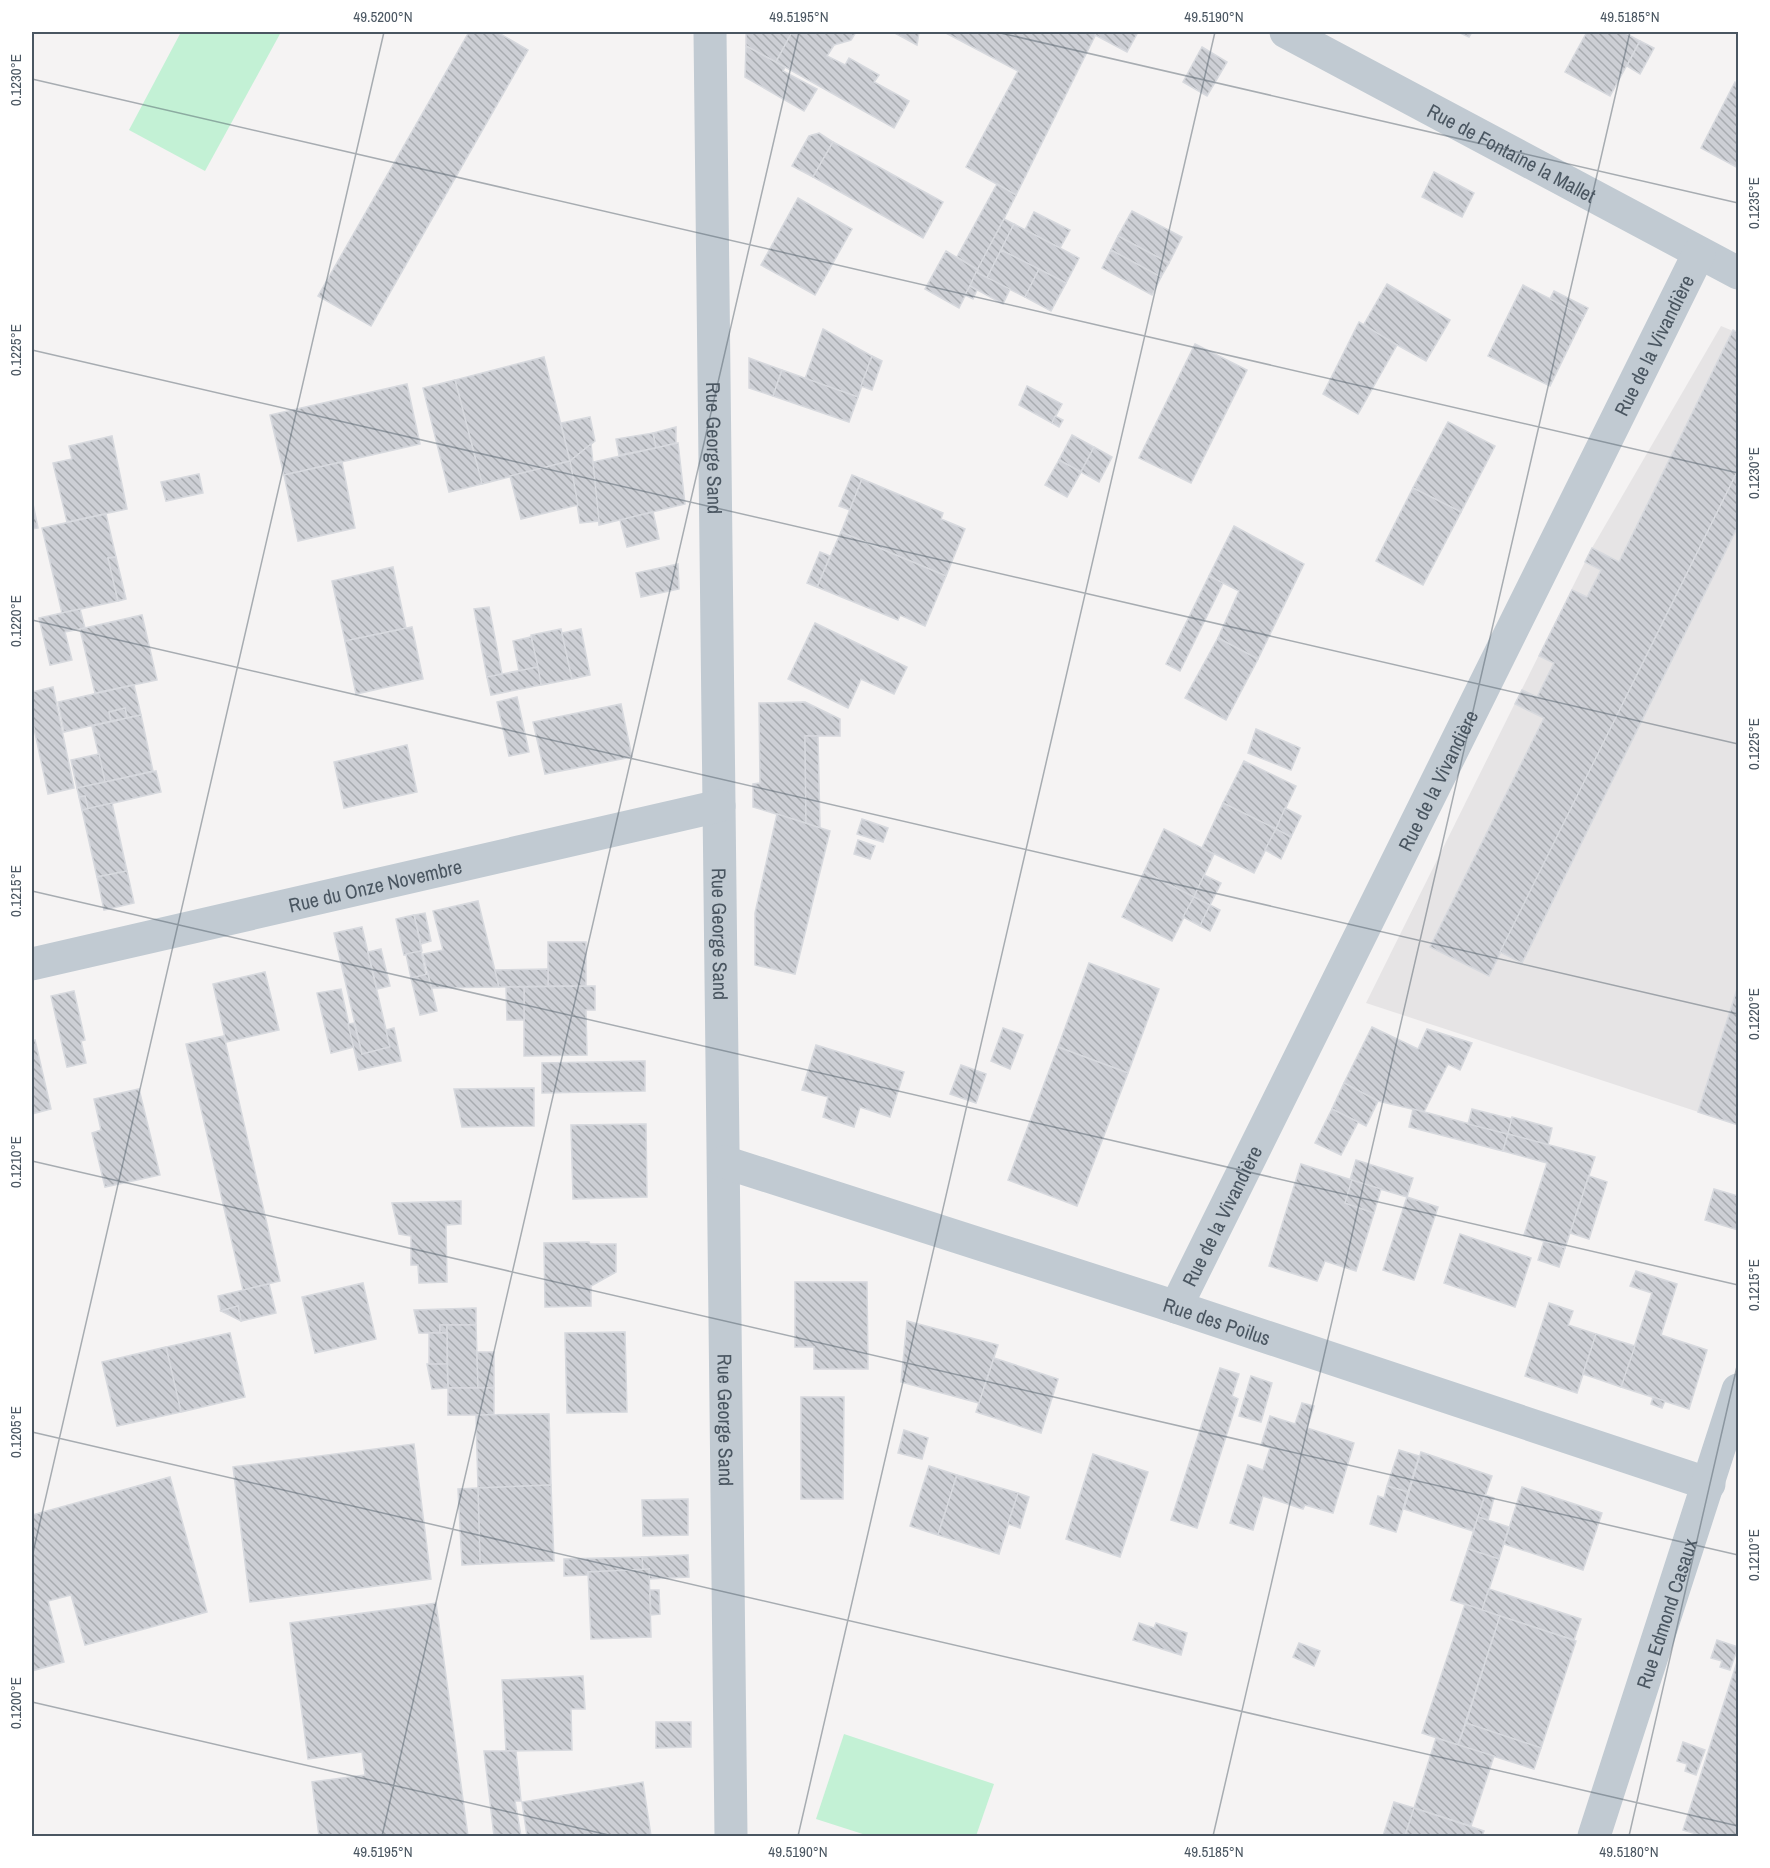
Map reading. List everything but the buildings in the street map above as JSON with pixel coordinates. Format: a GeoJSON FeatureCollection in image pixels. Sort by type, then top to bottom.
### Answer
{"type":"FeatureCollection","features":[{"type":"Feature","properties":{"kind":"street","name":"Rue George Sand"},"geometry":{"type":"LineString","coordinates":[[710,32],[731,1836]]}},
{"type":"Feature","properties":{"kind":"street","name":"Rue de Fontaine la Mallet"},"geometry":{"type":"LineString","coordinates":[[1286,32],[1738,273]]}},
{"type":"Feature","properties":{"kind":"street","name":"Rue de la Vivandière"},"geometry":{"type":"LineString","coordinates":[[1176,1306],[1700,253]]}},
{"type":"Feature","properties":{"kind":"street","name":"Rue du Onze Novembre"},"geometry":{"type":"LineString","coordinates":[[32,964],[719,806]]}},
{"type":"Feature","properties":{"kind":"street","name":"Rue des Poilus"},"geometry":{"type":"LineString","coordinates":[[724,1162],[1176,1306],[1709,1484]]}},
{"type":"Feature","properties":{"kind":"street","name":"Rue Edmond Casaux"},"geometry":{"type":"LineString","coordinates":[[1594,1836],[1738,1390]]}},
{"type":"Feature","properties":{"kind":"shaded area"},"geometry":{"type":"Polygon","coordinates":[[[1721,326],[1738,333],[1738,1125],[1366,1003],[1592,548],[1721,326]]]}},
{"type":"Feature","properties":{"kind":"green space"},"geometry":{"type":"Polygon","coordinates":[[[181,32],[281,32],[205,171],[129,130],[181,32]]]}},
{"type":"Feature","properties":{"kind":"green space"},"geometry":{"type":"Polygon","coordinates":[[[844,1734],[994,1784],[976,1836],[869,1836],[816,1819],[844,1734]]]}}]}
